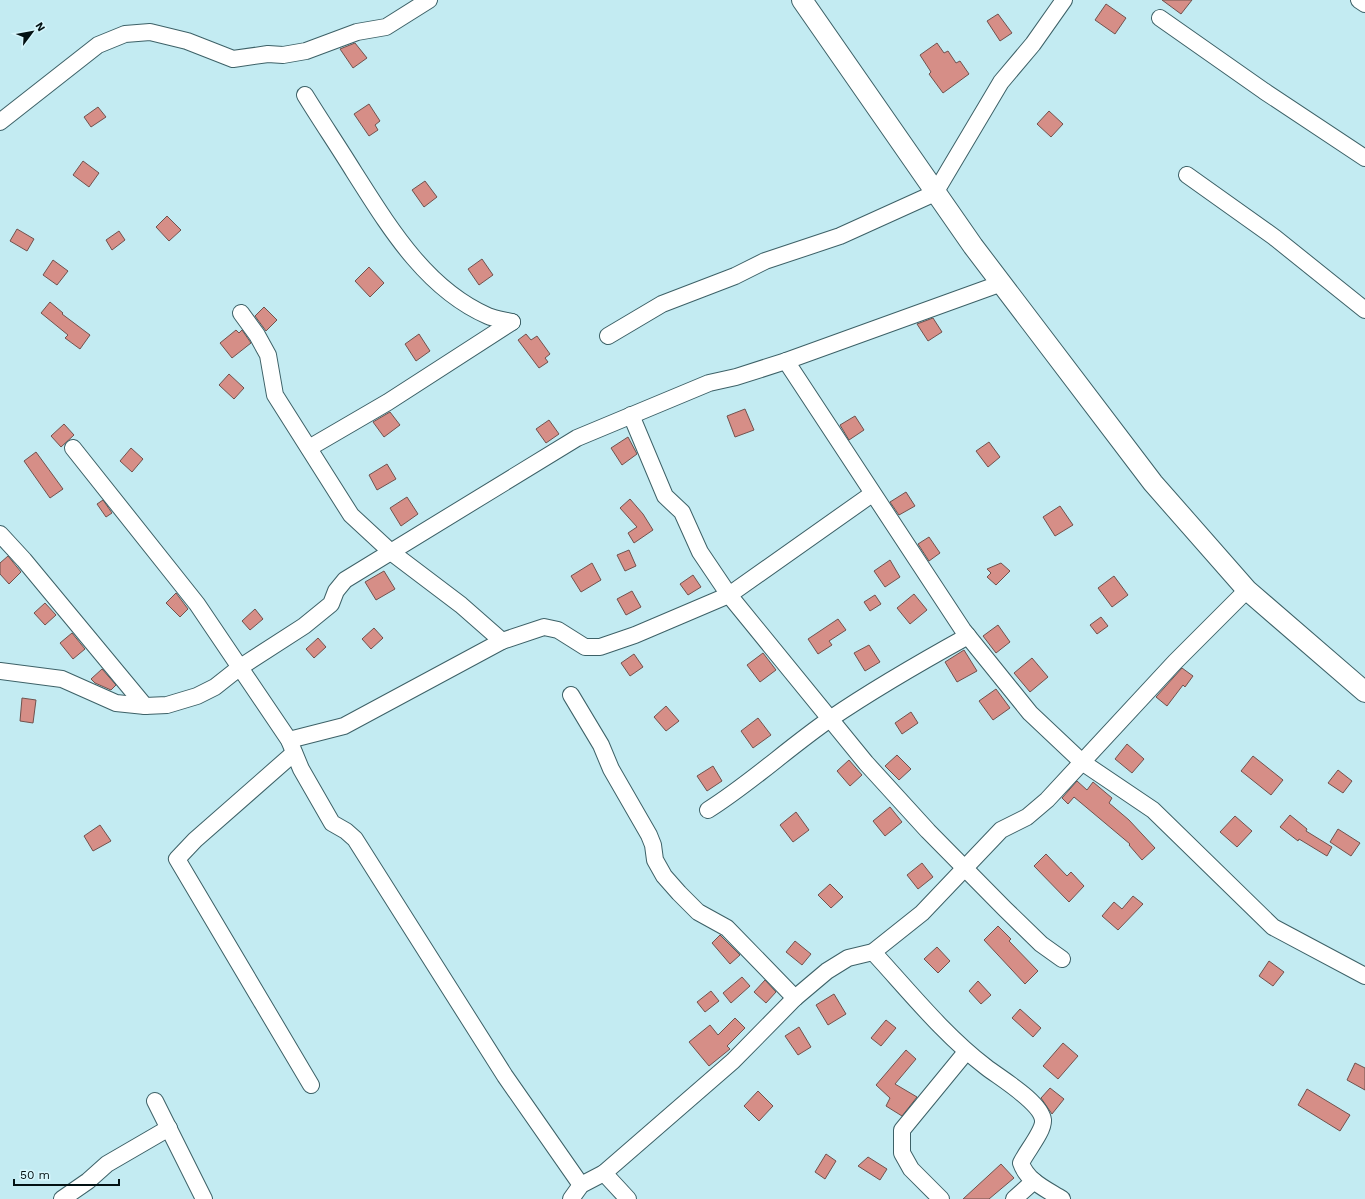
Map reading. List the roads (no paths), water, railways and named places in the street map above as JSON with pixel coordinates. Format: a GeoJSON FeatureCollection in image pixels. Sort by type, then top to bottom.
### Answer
{"type":"FeatureCollection","features":[{"type":"Feature","properties":{"kind":"main road"},"geometry":{"type":"LineString","coordinates":[[802,0],[935,193],[1153,483],[1247,590],[1365,692]]}},
{"type":"Feature","properties":{"kind":"street"},"geometry":{"type":"LineString","coordinates":[[0,122],[98,45],[125,34],[150,32],[187,41],[234,59],[268,54],[283,55],[306,51],[357,32],[386,27],[429,0]]}},
{"type":"Feature","properties":{"kind":"street"},"geometry":{"type":"LineString","coordinates":[[608,336],[669,301],[735,276],[786,254],[840,236],[935,193],[1001,82],[1033,44],[1064,0]]}},
{"type":"Feature","properties":{"kind":"street"},"geometry":{"type":"LineString","coordinates":[[1358,0],[1365,4]]}},
{"type":"Feature","properties":{"kind":"street"},"geometry":{"type":"LineString","coordinates":[[1160,18],[1264,91],[1365,158]]}},
{"type":"Feature","properties":{"kind":"street"},"geometry":{"type":"LineString","coordinates":[[304,95],[388,225],[424,269],[445,290],[470,307],[490,317],[512,322],[388,402],[309,448]]}},
{"type":"Feature","properties":{"kind":"street"},"geometry":{"type":"LineString","coordinates":[[1187,175],[1274,237],[1365,310]]}},
{"type":"Feature","properties":{"kind":"street"},"geometry":{"type":"LineString","coordinates":[[0,671],[62,679],[116,703],[145,706],[166,705],[197,696],[215,687],[239,668],[304,626],[331,604],[336,591],[345,580],[577,438],[709,383],[736,377],[786,361],[1002,283]]}},
{"type":"Feature","properties":{"kind":"street"},"geometry":{"type":"LineString","coordinates":[[241,313],[257,335],[268,355],[275,395],[351,515],[391,552],[461,606],[502,641]]}},
{"type":"Feature","properties":{"kind":"street"},"geometry":{"type":"LineString","coordinates":[[786,361],[872,494],[968,636],[1030,713],[1082,762],[1153,810],[1274,927],[1365,976]]}},
{"type":"Feature","properties":{"kind":"street"},"geometry":{"type":"LineString","coordinates":[[631,415],[665,496],[682,512],[700,552],[729,595],[866,763],[928,831],[1027,931],[1062,959]]}},
{"type":"Feature","properties":{"kind":"street"},"geometry":{"type":"LineString","coordinates":[[73,448],[197,604],[292,747],[301,769],[332,823],[346,831],[355,839],[504,1076],[581,1185]]}},
{"type":"Feature","properties":{"kind":"street"},"geometry":{"type":"LineString","coordinates":[[311,1084],[177,859],[195,840],[292,747],[344,726],[502,641],[544,627],[558,630],[585,648],[600,647],[635,635],[729,595],[872,494]]}},
{"type":"Feature","properties":{"kind":"street"},"geometry":{"type":"LineString","coordinates":[[0,534],[24,560],[145,706]]}},
{"type":"Feature","properties":{"kind":"street"},"geometry":{"type":"LineString","coordinates":[[571,1199],[581,1185],[604,1173],[733,1062],[795,998],[827,971],[848,958],[873,952],[922,913],[1001,830],[1027,817],[1047,800],[1208,627],[1247,590]]}},
{"type":"Feature","properties":{"kind":"street"},"geometry":{"type":"LineString","coordinates":[[708,810],[735,793],[794,745],[830,719],[910,668],[968,636]]}},
{"type":"Feature","properties":{"kind":"street"},"geometry":{"type":"LineString","coordinates":[[571,695],[601,745],[611,769],[649,835],[653,845],[655,860],[664,876],[698,912],[727,928],[795,998]]}},
{"type":"Feature","properties":{"kind":"street"},"geometry":{"type":"LineString","coordinates":[[873,952],[966,1052],[1030,1100],[1043,1118],[1043,1126],[1021,1163],[1024,1172],[1034,1181],[1062,1199]]}},
{"type":"Feature","properties":{"kind":"street"},"geometry":{"type":"LineString","coordinates":[[942,1199],[911,1169],[902,1153],[902,1130],[966,1052]]}},
{"type":"Feature","properties":{"kind":"street"},"geometry":{"type":"LineString","coordinates":[[155,1101],[204,1199]]}},
{"type":"Feature","properties":{"kind":"street"},"geometry":{"type":"LineString","coordinates":[[62,1199],[88,1181],[107,1164],[169,1128]]}},
{"type":"Feature","properties":{"kind":"street"},"geometry":{"type":"LineString","coordinates":[[604,1173],[628,1199]]}},
{"type":"Feature","properties":{"kind":"street"},"geometry":{"type":"LineString","coordinates":[[1014,1199],[1034,1181]]}}]}
